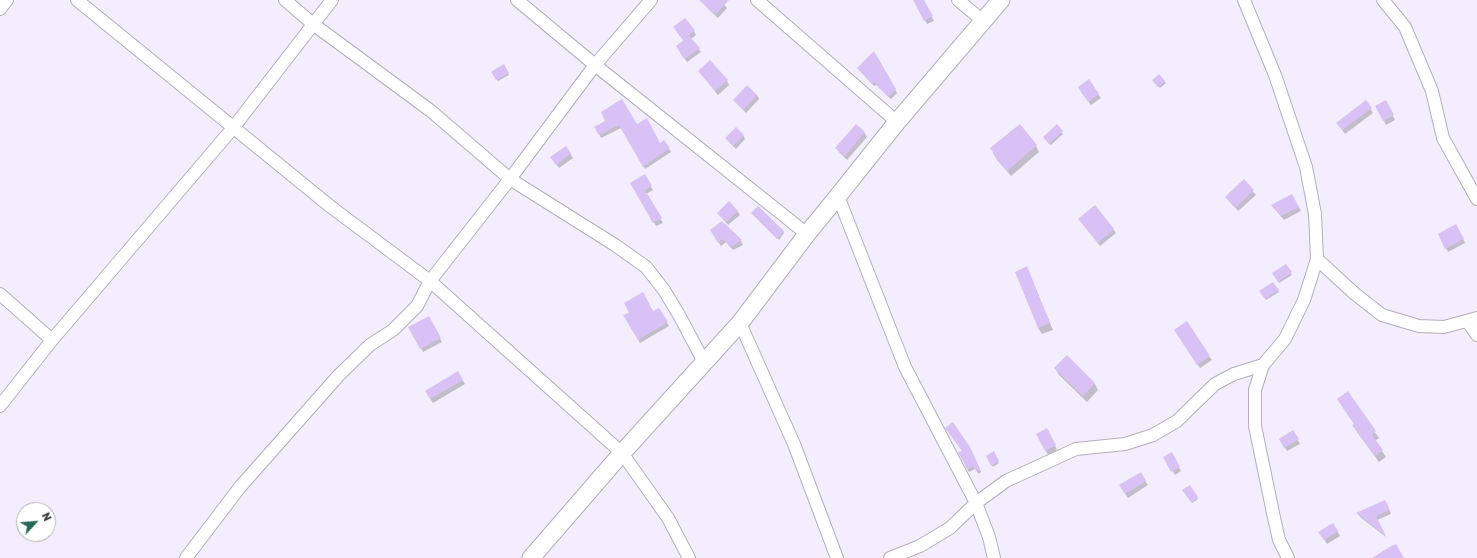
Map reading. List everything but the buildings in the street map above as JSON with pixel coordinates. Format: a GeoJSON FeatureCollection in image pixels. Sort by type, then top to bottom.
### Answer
{"type":"FeatureCollection","features":[{"type":"Feature","properties":{"kind":"street"},"geometry":{"type":"LineString","coordinates":[[0,9],[7,0]]}},
{"type":"Feature","properties":{"kind":"street"},"geometry":{"type":"LineString","coordinates":[[77,0],[331,207],[430,281],[622,453],[668,518],[689,558]]}},
{"type":"Feature","properties":{"kind":"street"},"geometry":{"type":"LineString","coordinates":[[285,0],[313,24],[431,111],[510,179],[615,245],[646,267],[664,290],[704,362]]}},
{"type":"Feature","properties":{"kind":"street"},"geometry":{"type":"LineString","coordinates":[[0,406],[52,340],[233,128],[332,0]]}},
{"type":"Feature","properties":{"kind":"street"},"geometry":{"type":"LineString","coordinates":[[518,0],[595,65],[806,234]]}},
{"type":"Feature","properties":{"kind":"street"},"geometry":{"type":"LineString","coordinates":[[186,558],[240,487],[339,375],[370,345],[393,330],[417,306],[430,281],[510,179],[595,65],[651,0]]}},
{"type":"Feature","properties":{"kind":"street"},"geometry":{"type":"LineString","coordinates":[[758,0],[897,122]]}},
{"type":"Feature","properties":{"kind":"street"},"geometry":{"type":"LineString","coordinates":[[958,0],[983,21]]}},
{"type":"Feature","properties":{"kind":"street"},"geometry":{"type":"LineString","coordinates":[[531,558],[622,453],[740,323],[806,234],[897,122],[1001,0]]}},
{"type":"Feature","properties":{"kind":"street"},"geometry":{"type":"LineString","coordinates":[[1244,0],[1275,75],[1306,167],[1315,214],[1317,259],[1304,300],[1285,339],[1263,365],[1255,390],[1256,426],[1279,540],[1288,558]]}},
{"type":"Feature","properties":{"kind":"street"},"geometry":{"type":"LineString","coordinates":[[1383,0],[1405,27],[1432,90],[1443,138],[1477,199]]}},
{"type":"Feature","properties":{"kind":"street"},"geometry":{"type":"LineString","coordinates":[[838,196],[905,367],[976,502],[990,537],[994,558]]}},
{"type":"Feature","properties":{"kind":"street"},"geometry":{"type":"LineString","coordinates":[[1317,259],[1355,294],[1382,315],[1419,326],[1444,327],[1472,320],[1477,335]]}},
{"type":"Feature","properties":{"kind":"street"},"geometry":{"type":"LineString","coordinates":[[0,294],[52,340]]}},
{"type":"Feature","properties":{"kind":"street"},"geometry":{"type":"LineString","coordinates":[[740,323],[794,444],[837,558]]}},
{"type":"Feature","properties":{"kind":"street"},"geometry":{"type":"LineString","coordinates":[[890,558],[920,546],[950,528],[976,502],[1006,481],[1076,449],[1125,444],[1153,435],[1176,421],[1215,384],[1234,374],[1263,365]]}}]}
